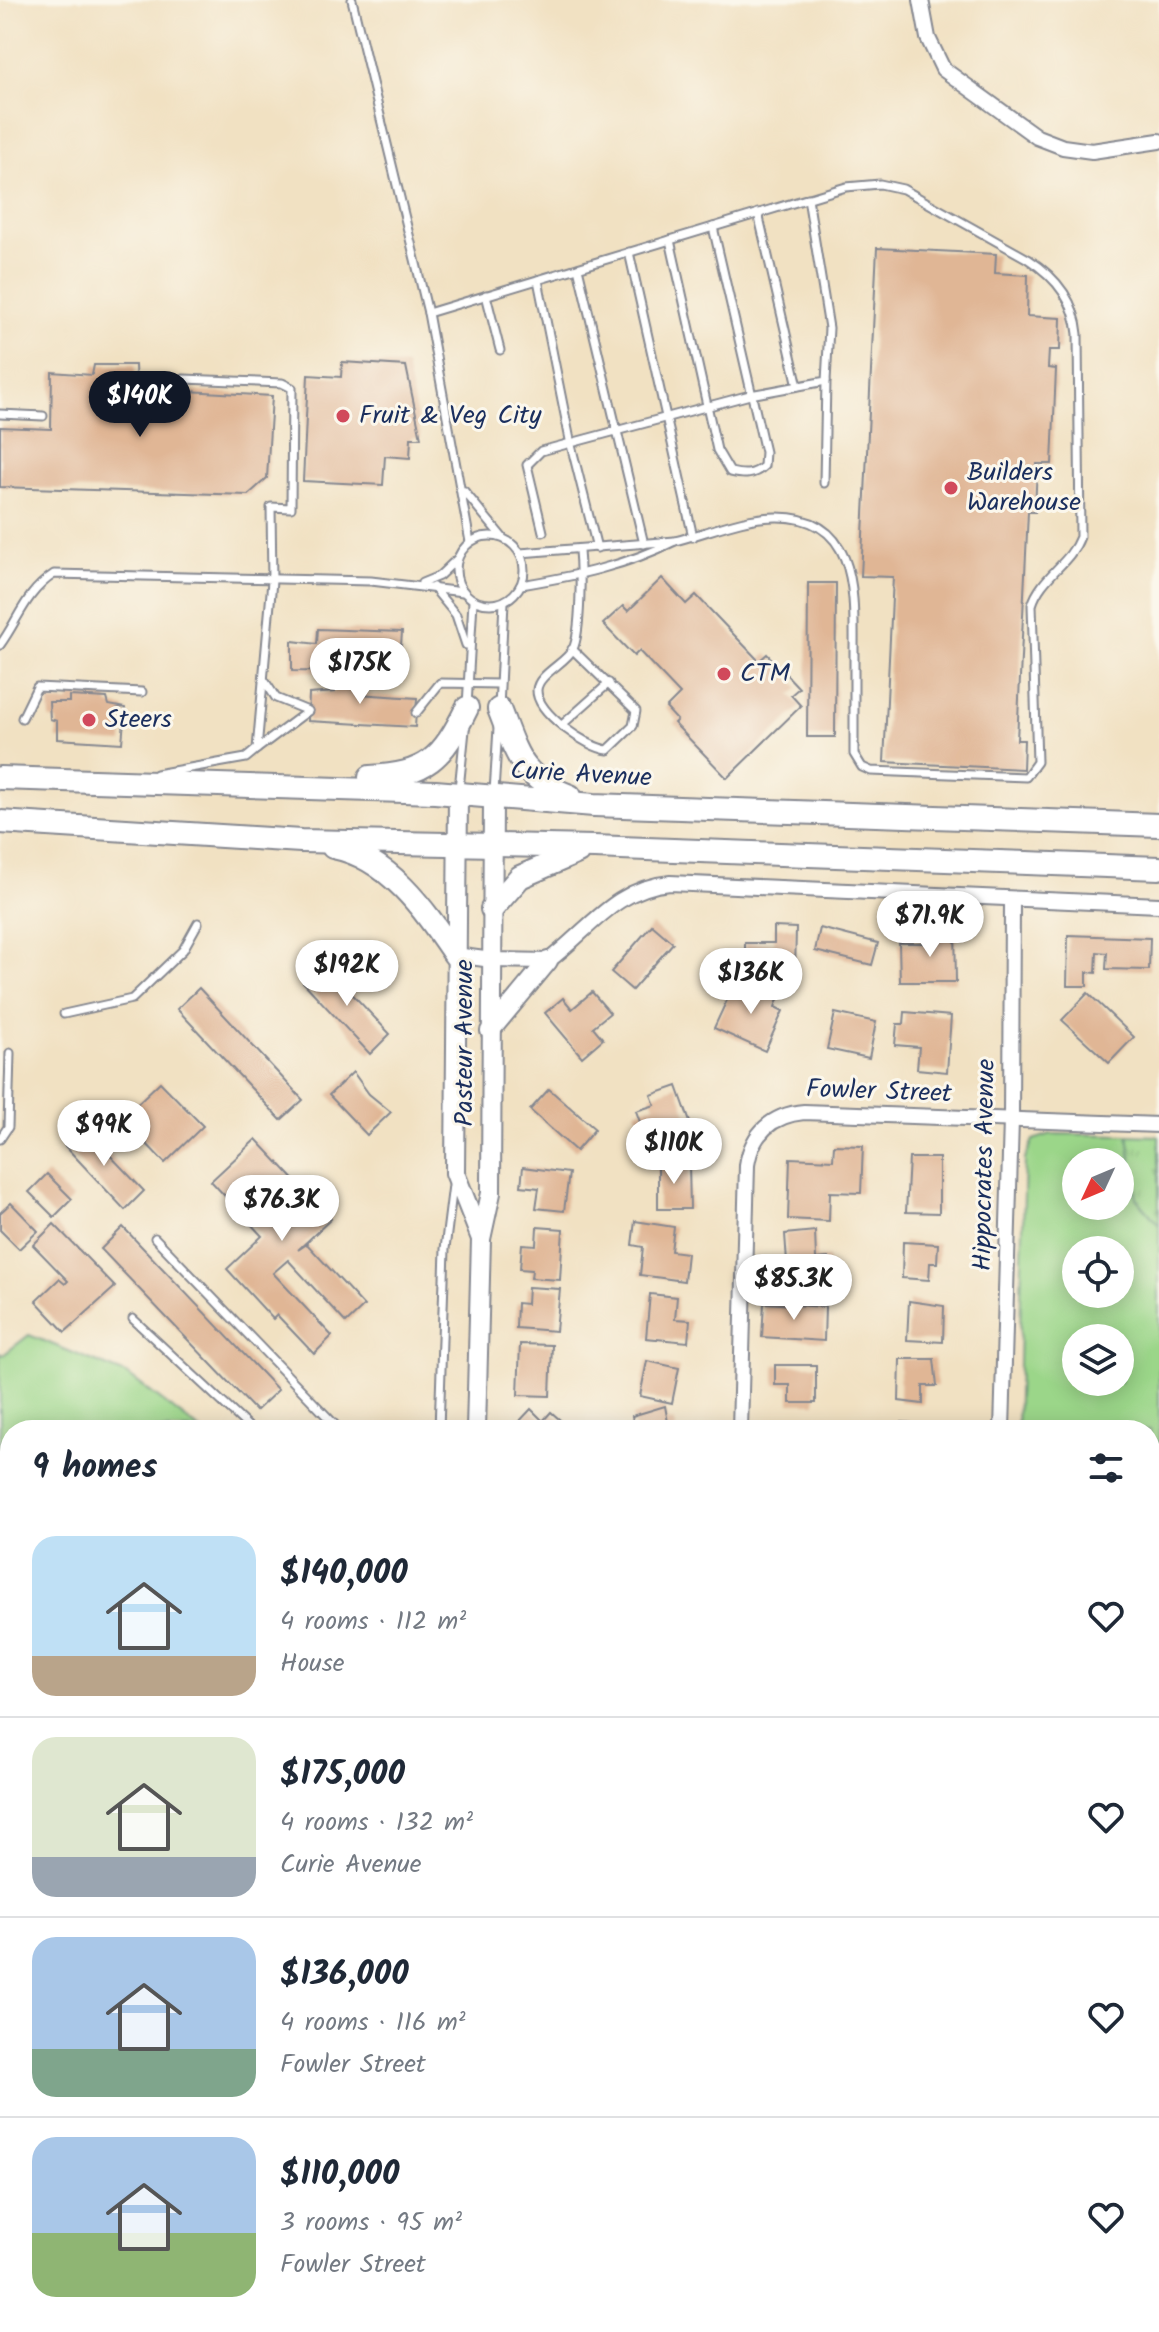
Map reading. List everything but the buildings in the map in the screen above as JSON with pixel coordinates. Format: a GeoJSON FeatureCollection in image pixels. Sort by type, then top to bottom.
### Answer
{"type":"FeatureCollection","features":[{"type":"Feature","properties":{"kind":"main road"},"geometry":{"type":"LineString","coordinates":[[269,787],[418,771],[453,738],[467,708]]}},
{"type":"Feature","properties":{"kind":"main road"},"geometry":{"type":"LineString","coordinates":[[499,709],[515,752],[534,778],[548,788],[594,805]]}},
{"type":"Feature","properties":{"kind":"main road","name":"Curie Avenue"},"geometry":{"type":"LineString","coordinates":[[0,778],[458,795],[594,805],[1159,825]]}},
{"type":"Feature","properties":{"kind":"main road"},"geometry":{"type":"LineString","coordinates":[[0,822],[301,841],[594,847],[1159,868]]}},
{"type":"Feature","properties":{"kind":"main road"},"geometry":{"type":"LineString","coordinates":[[301,841],[351,852],[392,877],[417,900],[455,955]]}},
{"type":"Feature","properties":{"kind":"main road"},"geometry":{"type":"LineString","coordinates":[[492,909],[520,877],[555,859],[594,847]]}},
{"type":"Feature","properties":{"kind":"street"},"geometry":{"type":"LineString","coordinates":[[921,0],[928,38],[943,69],[1037,137],[1063,147],[1092,151],[1159,141]]}},
{"type":"Feature","properties":{"kind":"street","name":"Pasteur Avenue"},"geometry":{"type":"LineString","coordinates":[[458,795],[455,1173],[481,1239]]}},
{"type":"Feature","properties":{"kind":"street","name":"Pasteur Avenue"},"geometry":{"type":"LineString","coordinates":[[476,1420],[481,1239],[491,1193],[493,798]]}},
{"type":"Feature","properties":{"kind":"street"},"geometry":{"type":"LineString","coordinates":[[490,1031],[548,961],[615,901],[632,891],[658,884],[1159,905]]}},
{"type":"Feature","properties":{"kind":"street","name":"Hippocrates Avenue"},"geometry":{"type":"LineString","coordinates":[[1002,1420],[1011,1120],[1012,901]]}},
{"type":"Feature","properties":{"kind":"street"},"geometry":{"type":"LineString","coordinates":[[455,955],[492,960],[548,961]]}},
{"type":"Feature","properties":{"kind":"street","name":"Fowler Street"},"geometry":{"type":"LineString","coordinates":[[740,1420],[747,1165],[749,1152],[760,1131],[781,1116],[804,1112],[1159,1125]]}},
{"type":"Feature","properties":{"kind":"lane"},"geometry":{"type":"LineString","coordinates":[[352,0],[428,313],[463,490],[470,542]]}},
{"type":"Feature","properties":{"kind":"lane"},"geometry":{"type":"LineString","coordinates":[[428,313],[808,198],[871,184],[903,189],[1042,268],[1058,284],[1074,311],[1078,334],[1080,537],[1070,557],[1040,588],[1032,605],[1037,762],[1034,770],[1023,779],[862,767],[854,754],[854,588],[838,545],[816,525],[790,517],[760,519],[675,541],[579,551],[520,553]]}},
{"type":"Feature","properties":{"kind":"lane"},"geometry":{"type":"LineString","coordinates":[[808,198],[829,328],[824,483]]}},
{"type":"Feature","properties":{"kind":"lane"},"geometry":{"type":"LineString","coordinates":[[758,213],[798,386]]}},
{"type":"Feature","properties":{"kind":"lane"},"geometry":{"type":"LineString","coordinates":[[670,240],[723,466],[730,472],[744,475],[758,472],[764,466],[765,452],[713,227]]}},
{"type":"Feature","properties":{"kind":"lane"},"geometry":{"type":"LineString","coordinates":[[629,252],[693,537]]}},
{"type":"Feature","properties":{"kind":"lane"},"geometry":{"type":"LineString","coordinates":[[578,268],[644,544]]}},
{"type":"Feature","properties":{"kind":"lane"},"geometry":{"type":"LineString","coordinates":[[538,280],[571,445],[597,548]]}},
{"type":"Feature","properties":{"kind":"lane"},"geometry":{"type":"LineString","coordinates":[[486,295],[500,350]]}},
{"type":"Feature","properties":{"kind":"lane"},"geometry":{"type":"LineString","coordinates":[[184,379],[282,383],[292,388],[291,508],[271,507],[272,581],[257,749]]}},
{"type":"Feature","properties":{"kind":"lane"},"geometry":{"type":"LineString","coordinates":[[543,532],[527,465],[541,451],[750,395],[826,381]]}},
{"type":"Feature","properties":{"kind":"lane"},"geometry":{"type":"LineString","coordinates":[[0,414],[43,416]]}},
{"type":"Feature","properties":{"kind":"lane"},"geometry":{"type":"LineString","coordinates":[[0,645],[25,599],[36,586],[54,574],[420,584],[463,592],[473,601],[488,605],[504,602],[521,585],[524,575],[520,553],[504,539],[463,490]]}},
{"type":"Feature","properties":{"kind":"lane"},"geometry":{"type":"LineString","coordinates":[[420,584],[439,576],[470,542],[481,537],[504,539]]}},
{"type":"Feature","properties":{"kind":"lane"},"geometry":{"type":"LineString","coordinates":[[521,585],[581,575],[646,556],[675,541]]}},
{"type":"Feature","properties":{"kind":"lane"},"geometry":{"type":"LineString","coordinates":[[572,649],[636,711],[633,726],[608,750],[593,748],[544,707],[537,694],[537,685],[572,649],[581,575],[579,551]]}},
{"type":"Feature","properties":{"kind":"lane"},"geometry":{"type":"LineString","coordinates":[[458,557],[456,569],[463,592]]}},
{"type":"Feature","properties":{"kind":"lane"},"geometry":{"type":"LineString","coordinates":[[433,586],[456,615],[468,655]]}},
{"type":"Feature","properties":{"kind":"lane"},"geometry":{"type":"LineString","coordinates":[[458,795],[473,601]]}},
{"type":"Feature","properties":{"kind":"lane"},"geometry":{"type":"LineString","coordinates":[[493,798],[504,602]]}},
{"type":"Feature","properties":{"kind":"lane"},"geometry":{"type":"LineString","coordinates":[[119,782],[246,758],[308,711],[276,698],[264,680]]}},
{"type":"Feature","properties":{"kind":"lane"},"geometry":{"type":"LineString","coordinates":[[416,713],[440,683],[499,684]]}},
{"type":"Feature","properties":{"kind":"lane"},"geometry":{"type":"LineString","coordinates":[[563,724],[609,683]]}},
{"type":"Feature","properties":{"kind":"lane"},"geometry":{"type":"LineString","coordinates":[[22,718],[37,687],[142,692]]}},
{"type":"Feature","properties":{"kind":"lane"},"geometry":{"type":"LineString","coordinates":[[64,1014],[132,999],[183,950],[198,923]]}},
{"type":"Feature","properties":{"kind":"lane"},"geometry":{"type":"LineString","coordinates":[[0,1139],[8,1127],[10,1053]]}},
{"type":"Feature","properties":{"kind":"lane"},"geometry":{"type":"LineString","coordinates":[[439,1420],[445,1249],[455,1173]]}},
{"type":"Feature","properties":{"kind":"lane"},"geometry":{"type":"LineString","coordinates":[[155,1238],[330,1420]]}},
{"type":"Feature","properties":{"kind":"lane"},"geometry":{"type":"LineString","coordinates":[[133,1319],[241,1420]]}},
{"type":"Feature","properties":{"kind":"green space"},"geometry":{"type":"Polygon","coordinates":[[[1051,1134],[1128,1135],[1130,1148],[1062,1148],[1062,1220],[1134,1220],[1134,1182],[1136,1198],[1159,1225],[1159,1420],[1017,1420],[1025,1159],[1033,1140],[1051,1134]]]}},
{"type":"Feature","properties":{"kind":"green space"},"geometry":{"type":"Polygon","coordinates":[[[1128,1135],[1159,1136],[1159,1225],[1136,1198],[1134,1148],[1130,1148],[1128,1135]]]}},
{"type":"Feature","properties":{"kind":"green space"},"geometry":{"type":"Polygon","coordinates":[[[29,1335],[128,1375],[187,1420],[0,1420],[0,1353],[3,1355],[29,1335]]]}},
{"type":"Feature","properties":{"kind":"place","name":"Fruit & Veg City"},"geometry":{"type":"Point","coordinates":[343,416]}},
{"type":"Feature","properties":{"kind":"place","name":"Builders Warehouse"},"geometry":{"type":"Point","coordinates":[951,488]}},
{"type":"Feature","properties":{"kind":"place","name":"CTM"},"geometry":{"type":"Point","coordinates":[724,674]}},
{"type":"Feature","properties":{"kind":"place","name":"Steers"},"geometry":{"type":"Point","coordinates":[89,720]}}]}
